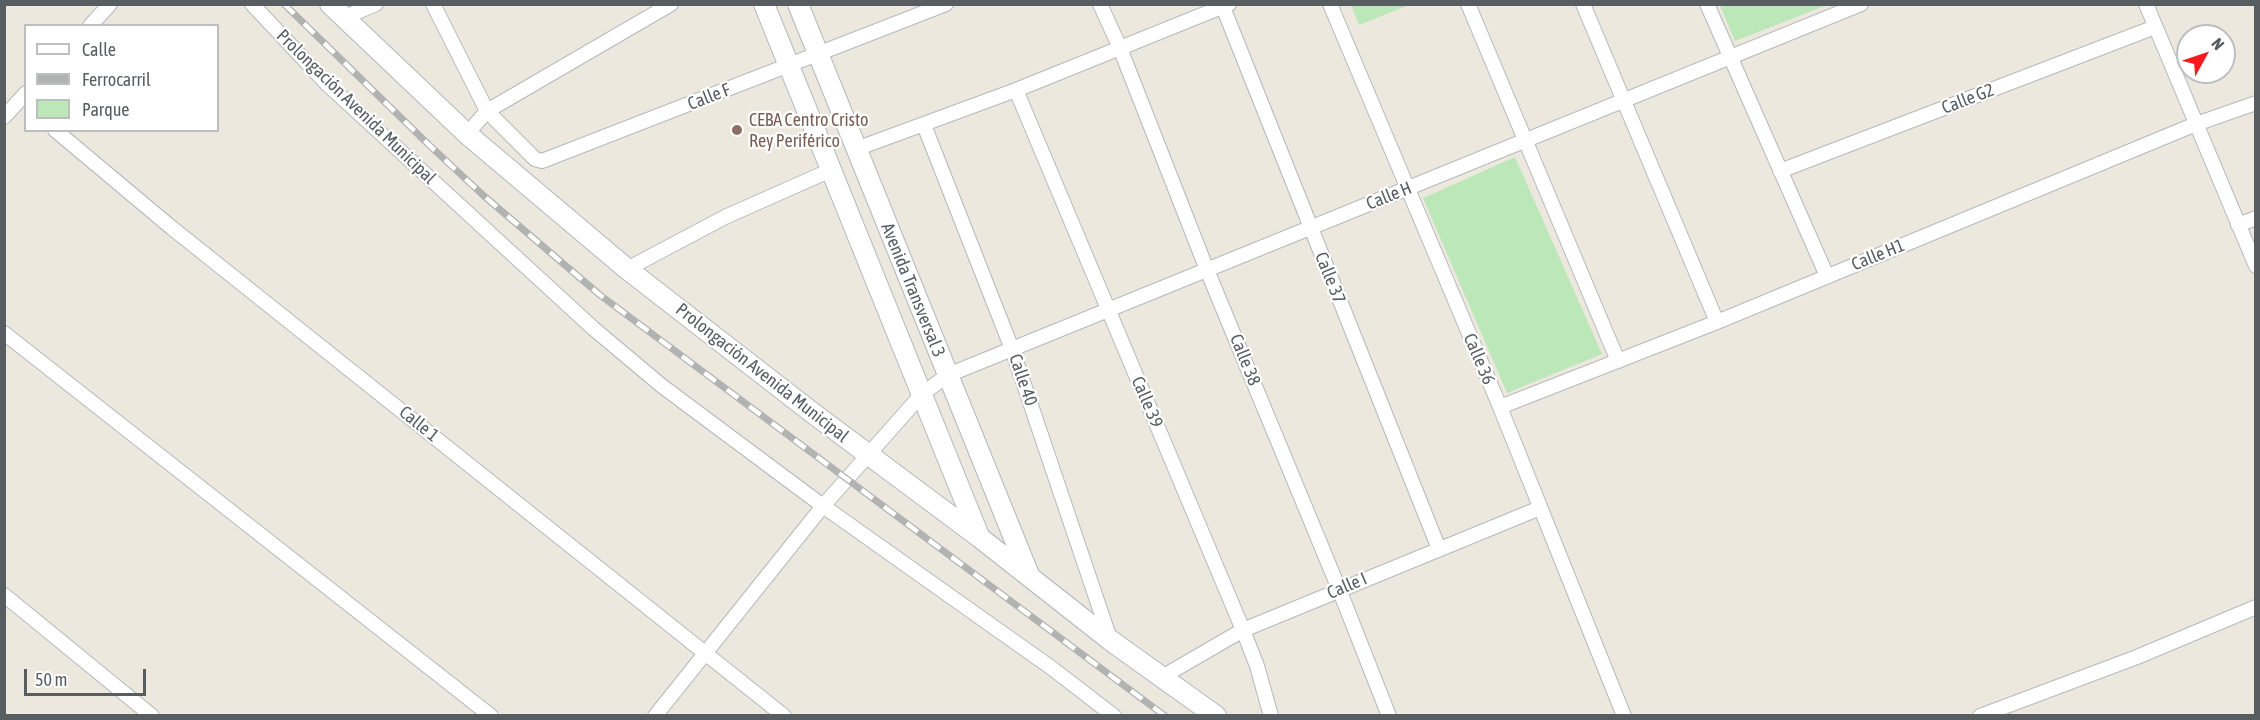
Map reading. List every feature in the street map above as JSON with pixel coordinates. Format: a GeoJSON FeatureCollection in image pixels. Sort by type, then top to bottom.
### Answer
{"type":"FeatureCollection","features":[{"type":"Feature","properties":{"kind":"street"},"geometry":{"type":"LineString","coordinates":[[92,24],[110,4]]}},
{"type":"Feature","properties":{"kind":"street","name":"Prolongación Avenida Municipal"},"geometry":{"type":"LineString","coordinates":[[252,4],[326,83],[594,329],[662,386],[1114,716]]}},
{"type":"Feature","properties":{"kind":"street"},"geometry":{"type":"LineString","coordinates":[[336,11],[376,4]]}},
{"type":"Feature","properties":{"kind":"street"},"geometry":{"type":"LineString","coordinates":[[434,4],[487,111]]}},
{"type":"Feature","properties":{"kind":"street"},"geometry":{"type":"LineString","coordinates":[[467,134],[487,111],[670,4]]}},
{"type":"Feature","properties":{"kind":"street","name":"Avenida Transversal 3"},"geometry":{"type":"LineString","coordinates":[[764,4],[980,537]]}},
{"type":"Feature","properties":{"kind":"street","name":"Avenida Transversal 3"},"geometry":{"type":"LineString","coordinates":[[798,4],[1029,575]]}},
{"type":"Feature","properties":{"kind":"street","name":"Calle F"},"geometry":{"type":"LineString","coordinates":[[487,111],[535,159],[542,161],[946,4]]}},
{"type":"Feature","properties":{"kind":"street","name":"Calle 38"},"geometry":{"type":"LineString","coordinates":[[1100,4],[1120,48],[1207,270],[1389,716]]}},
{"type":"Feature","properties":{"kind":"street","name":"Calle 36"},"geometry":{"type":"LineString","coordinates":[[1330,4],[1500,407],[1624,716]]}},
{"type":"Feature","properties":{"kind":"street"},"geometry":{"type":"LineString","coordinates":[[1468,4],[1618,361]]}},
{"type":"Feature","properties":{"kind":"street"},"geometry":{"type":"LineString","coordinates":[[1583,4],[1717,322]]}},
{"type":"Feature","properties":{"kind":"street"},"geometry":{"type":"LineString","coordinates":[[1707,4],[1827,276]]}},
{"type":"Feature","properties":{"kind":"street","name":"Calle H"},"geometry":{"type":"LineString","coordinates":[[655,716],[824,506],[922,394],[948,375],[1861,4]]}},
{"type":"Feature","properties":{"kind":"street"},"geometry":{"type":"LineString","coordinates":[[2146,4],[2256,266]]}},
{"type":"Feature","properties":{"kind":"street"},"geometry":{"type":"LineString","coordinates":[[856,150],[1016,90],[1226,6]]}},
{"type":"Feature","properties":{"kind":"street","name":"Calle 37"},"geometry":{"type":"LineString","coordinates":[[1226,6],[1310,228],[1439,549]]}},
{"type":"Feature","properties":{"kind":"street","name":"Prolongación Avenida Municipal"},"geometry":{"type":"LineString","coordinates":[[336,11],[467,134],[627,270],[868,455],[980,537],[1110,640],[1216,716]]}},
{"type":"Feature","properties":{"kind":"street","name":"Calle G2"},"geometry":{"type":"LineString","coordinates":[[1780,171],[2155,27]]}},
{"type":"Feature","properties":{"kind":"street","name":"Calle 39"},"geometry":{"type":"LineString","coordinates":[[1016,90],[1243,630],[1257,666],[1271,716]]}},
{"type":"Feature","properties":{"kind":"street"},"geometry":{"type":"LineString","coordinates":[[4,117],[23,99]]}},
{"type":"Feature","properties":{"kind":"street","name":"Calle H1"},"geometry":{"type":"LineString","coordinates":[[1500,407],[1717,322],[2196,124],[2256,103]]}},
{"type":"Feature","properties":{"kind":"street","name":"Calle 40"},"geometry":{"type":"LineString","coordinates":[[924,125],[1012,349],[1110,640]]}},
{"type":"Feature","properties":{"kind":"street","name":"Calle 1"},"geometry":{"type":"LineString","coordinates":[[58,132],[172,228],[784,716]]}},
{"type":"Feature","properties":{"kind":"street"},"geometry":{"type":"LineString","coordinates":[[627,270],[725,216],[831,170]]}},
{"type":"Feature","properties":{"kind":"street"},"geometry":{"type":"LineString","coordinates":[[2238,225],[2256,218]]}},
{"type":"Feature","properties":{"kind":"street"},"geometry":{"type":"LineString","coordinates":[[4,333],[491,716]]}},
{"type":"Feature","properties":{"kind":"street","name":"Calle I"},"geometry":{"type":"LineString","coordinates":[[1161,677],[1243,630],[1540,508]]}},
{"type":"Feature","properties":{"kind":"street"},"geometry":{"type":"LineString","coordinates":[[4,595],[152,716]]}},
{"type":"Feature","properties":{"kind":"street"},"geometry":{"type":"LineString","coordinates":[[1980,716],[2137,657],[2256,607]]}},
{"type":"Feature","properties":{"kind":"green space"},"geometry":{"type":"Polygon","coordinates":[[[1351,5],[1409,5],[1359,25],[1351,5]]]}},
{"type":"Feature","properties":{"kind":"green space"},"geometry":{"type":"Polygon","coordinates":[[[1720,5],[1827,5],[1735,41],[1720,5]]]}},
{"type":"Feature","properties":{"kind":"green space"},"geometry":{"type":"Polygon","coordinates":[[[1515,157],[1602,354],[1507,393],[1423,198],[1515,157]]]}},
{"type":"Feature","properties":{"kind":"railway"},"geometry":{"type":"LineString","coordinates":[[284,4],[484,196],[600,295],[1165,716]]}},
{"type":"Feature","properties":{"kind":"place","name":"CEBA Centro Cristo Rey Periférico"},"geometry":{"type":"Point","coordinates":[737,130]}}]}
